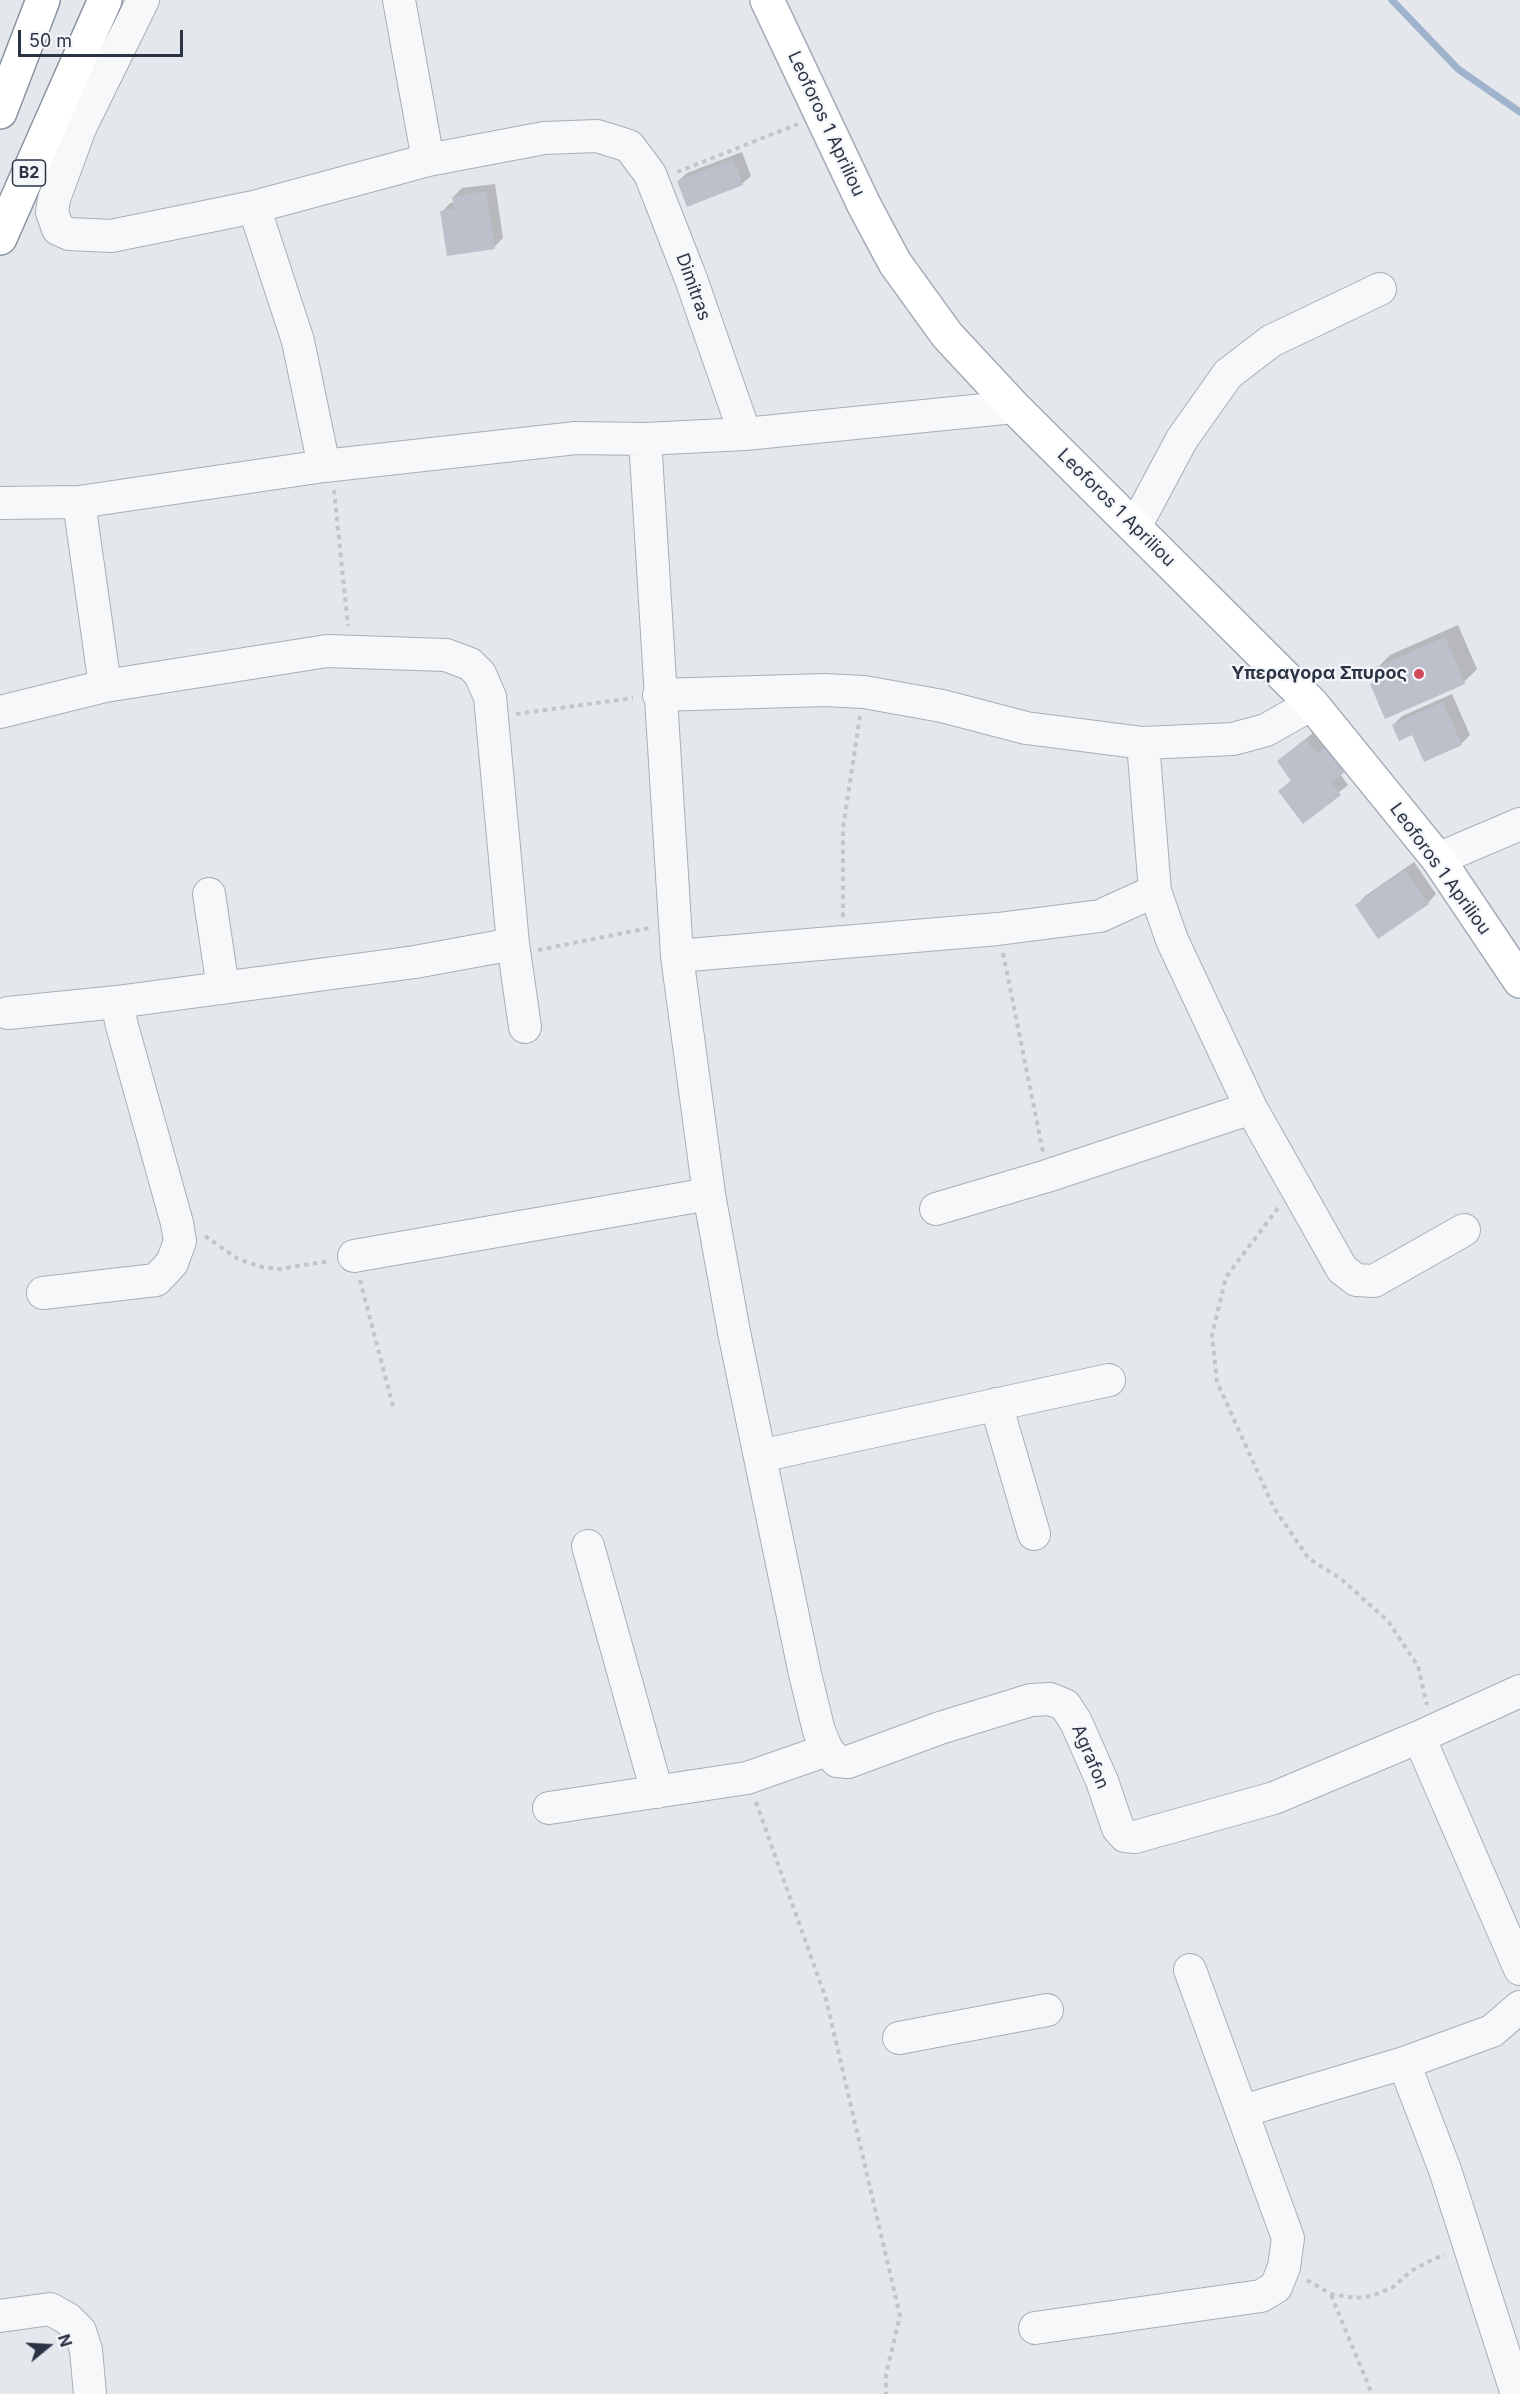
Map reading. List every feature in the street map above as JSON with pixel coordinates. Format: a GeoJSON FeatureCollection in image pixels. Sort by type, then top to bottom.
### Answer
{"type":"FeatureCollection","features":[{"type":"Feature","properties":{"kind":"main road"},"geometry":{"type":"LineString","coordinates":[[0,112],[43,0]]}},
{"type":"Feature","properties":{"kind":"main road","name":"B2"},"geometry":{"type":"LineString","coordinates":[[0,238],[105,0]]}},
{"type":"Feature","properties":{"kind":"main road","name":"Leoforos 1 Apriliou"},"geometry":{"type":"LineString","coordinates":[[767,0],[864,205],[895,263],[947,335],[1014,407],[1312,704],[1438,859],[1520,981]]}},
{"type":"Feature","properties":{"kind":"street"},"geometry":{"type":"LineString","coordinates":[[143,0],[80,128],[54,199],[52,212],[54,221],[58,229],[69,234],[111,236],[254,207],[428,160],[399,0]]}},
{"type":"Feature","properties":{"kind":"street","name":"Dimitras"},"geometry":{"type":"LineString","coordinates":[[428,160],[544,138],[597,136],[629,146],[650,174],[691,279],[746,434]]}},
{"type":"Feature","properties":{"kind":"street"},"geometry":{"type":"LineString","coordinates":[[254,207],[298,340],[328,466]]}},
{"type":"Feature","properties":{"kind":"street"},"geometry":{"type":"LineString","coordinates":[[1136,527],[1182,439],[1228,374],[1271,341],[1380,290]]}},
{"type":"Feature","properties":{"kind":"street"},"geometry":{"type":"LineString","coordinates":[[0,490],[15,502],[79,502],[328,466],[576,438],[645,439],[746,434],[1014,407]]}},
{"type":"Feature","properties":{"kind":"street"},"geometry":{"type":"LineString","coordinates":[[549,1808],[747,1778],[827,1750],[819,1731],[805,1674],[709,1194],[677,956],[659,695],[645,439]]}},
{"type":"Feature","properties":{"kind":"street"},"geometry":{"type":"LineString","coordinates":[[79,502],[105,687]]}},
{"type":"Feature","properties":{"kind":"street"},"geometry":{"type":"LineString","coordinates":[[0,712],[105,687],[327,651],[446,655],[470,664],[480,674],[490,697],[513,950],[525,1027]]}},
{"type":"Feature","properties":{"kind":"street"},"geometry":{"type":"LineString","coordinates":[[659,695],[824,690],[864,692],[942,706],[1026,728],[1143,743],[1233,739],[1266,730],[1312,704]]}},
{"type":"Feature","properties":{"kind":"street"},"geometry":{"type":"LineString","coordinates":[[1143,743],[1155,891],[1172,940],[1251,1108],[1342,1269],[1356,1280],[1374,1281],[1464,1230]]}},
{"type":"Feature","properties":{"kind":"street"},"geometry":{"type":"LineString","coordinates":[[1438,859],[1520,824]]}},
{"type":"Feature","properties":{"kind":"street"},"geometry":{"type":"LineString","coordinates":[[677,956],[998,929],[1100,916],[1155,891]]}},
{"type":"Feature","properties":{"kind":"street"},"geometry":{"type":"LineString","coordinates":[[209,894],[223,988]]}},
{"type":"Feature","properties":{"kind":"street"},"geometry":{"type":"LineString","coordinates":[[8,1013],[117,1002],[513,950]]}},
{"type":"Feature","properties":{"kind":"street"},"geometry":{"type":"LineString","coordinates":[[42,1293],[156,1280],[172,1263],[180,1241],[117,1002]]}},
{"type":"Feature","properties":{"kind":"street"},"geometry":{"type":"LineString","coordinates":[[936,1209],[1047,1176],[1251,1108]]}},
{"type":"Feature","properties":{"kind":"street"},"geometry":{"type":"LineString","coordinates":[[354,1256],[709,1194]]}},
{"type":"Feature","properties":{"kind":"street"},"geometry":{"type":"LineString","coordinates":[[760,1456],[1109,1380]]}},
{"type":"Feature","properties":{"kind":"street"},"geometry":{"type":"LineString","coordinates":[[996,1404],[1034,1534]]}},
{"type":"Feature","properties":{"kind":"street"},"geometry":{"type":"LineString","coordinates":[[588,1546],[657,1792]]}},
{"type":"Feature","properties":{"kind":"street"},"geometry":{"type":"LineString","coordinates":[[1520,1691],[1419,1737],[1520,1969]]}},
{"type":"Feature","properties":{"kind":"street","name":"Agrafon"},"geometry":{"type":"LineString","coordinates":[[827,1750],[837,1761],[848,1762],[940,1728],[1031,1700],[1050,1699],[1065,1705],[1076,1722],[1102,1781],[1118,1828],[1125,1836],[1135,1837],[1274,1798],[1419,1737]]}},
{"type":"Feature","properties":{"kind":"street"},"geometry":{"type":"LineString","coordinates":[[1035,2328],[1260,2296],[1275,2287],[1284,2267],[1288,2238],[1190,1970]]}},
{"type":"Feature","properties":{"kind":"street"},"geometry":{"type":"LineString","coordinates":[[1243,2111],[1404,2063],[1492,2031],[1514,2015],[1520,2007]]}},
{"type":"Feature","properties":{"kind":"street"},"geometry":{"type":"LineString","coordinates":[[899,2038],[1047,2010]]}},
{"type":"Feature","properties":{"kind":"street"},"geometry":{"type":"LineString","coordinates":[[1404,2063],[1445,2170],[1517,2394]]}},
{"type":"Feature","properties":{"kind":"street"},"geometry":{"type":"LineString","coordinates":[[0,2316],[50,2309],[68,2319],[80,2331],[86,2350],[90,2394]]}},
{"type":"Feature","properties":{"kind":"path"},"geometry":{"type":"LineString","coordinates":[[653,182],[821,115]]}},
{"type":"Feature","properties":{"kind":"path"},"geometry":{"type":"LineString","coordinates":[[328,466],[351,652]]}},
{"type":"Feature","properties":{"kind":"path"},"geometry":{"type":"LineString","coordinates":[[843,942],[843,828],[864,692]]}},
{"type":"Feature","properties":{"kind":"path"},"geometry":{"type":"LineString","coordinates":[[491,718],[659,695]]}},
{"type":"Feature","properties":{"kind":"path"},"geometry":{"type":"LineString","coordinates":[[513,950],[675,923]]}},
{"type":"Feature","properties":{"kind":"path"},"geometry":{"type":"LineString","coordinates":[[998,929],[1047,1176]]}},
{"type":"Feature","properties":{"kind":"path"},"geometry":{"type":"LineString","coordinates":[[1295,1186],[1226,1276],[1212,1335],[1217,1382],[1274,1508],[1309,1559],[1340,1578],[1388,1621],[1418,1666],[1428,1710],[1419,1737]]}},
{"type":"Feature","properties":{"kind":"path"},"geometry":{"type":"LineString","coordinates":[[174,1212],[238,1259],[262,1267],[280,1269],[354,1256],[394,1410]]}},
{"type":"Feature","properties":{"kind":"path"},"geometry":{"type":"LineString","coordinates":[[747,1778],[826,1999],[900,2316],[886,2374],[886,2394]]}},
{"type":"Feature","properties":{"kind":"path"},"geometry":{"type":"LineString","coordinates":[[1284,2267],[1331,2294],[1355,2298],[1372,2296],[1393,2287],[1411,2271],[1435,2258],[1472,2253]]}},
{"type":"Feature","properties":{"kind":"path"},"geometry":{"type":"LineString","coordinates":[[1331,2294],[1372,2394]]}},
{"type":"Feature","properties":{"kind":"building"},"geometry":{"type":"Polygon","coordinates":[[[733,159],[743,185],[687,207],[677,181],[733,159]]]}},
{"type":"Feature","properties":{"kind":"building"},"geometry":{"type":"Polygon","coordinates":[[[486,191],[495,249],[447,256],[440,211],[454,209],[452,197],[486,191]]]}},
{"type":"Feature","properties":{"kind":"building","name":"Υπεραγορα Σπυρος"},"geometry":{"type":"Polygon","coordinates":[[[1445,637],[1465,684],[1385,719],[1370,684],[1380,680],[1375,668],[1445,637]]]}},
{"type":"Feature","properties":{"kind":"building"},"geometry":{"type":"Polygon","coordinates":[[[1443,702],[1462,745],[1424,762],[1412,735],[1399,741],[1392,725],[1443,702]]]}},
{"type":"Feature","properties":{"kind":"building"},"geometry":{"type":"Polygon","coordinates":[[[1305,739],[1317,754],[1326,746],[1345,772],[1331,782],[1341,795],[1303,824],[1278,791],[1291,781],[1277,761],[1305,739]]]}},
{"type":"Feature","properties":{"kind":"building"},"geometry":{"type":"Polygon","coordinates":[[[1405,870],[1429,904],[1378,939],[1355,905],[1405,870]]]}},
{"type":"Feature","properties":{"kind":"waterway"},"geometry":{"type":"LineString","coordinates":[[1392,0],[1458,69],[1520,112]]}},
{"type":"Feature","properties":{"kind":"place","name":"Υπεραγορα Σπυρος"},"geometry":{"type":"Point","coordinates":[1419,674]}}]}
